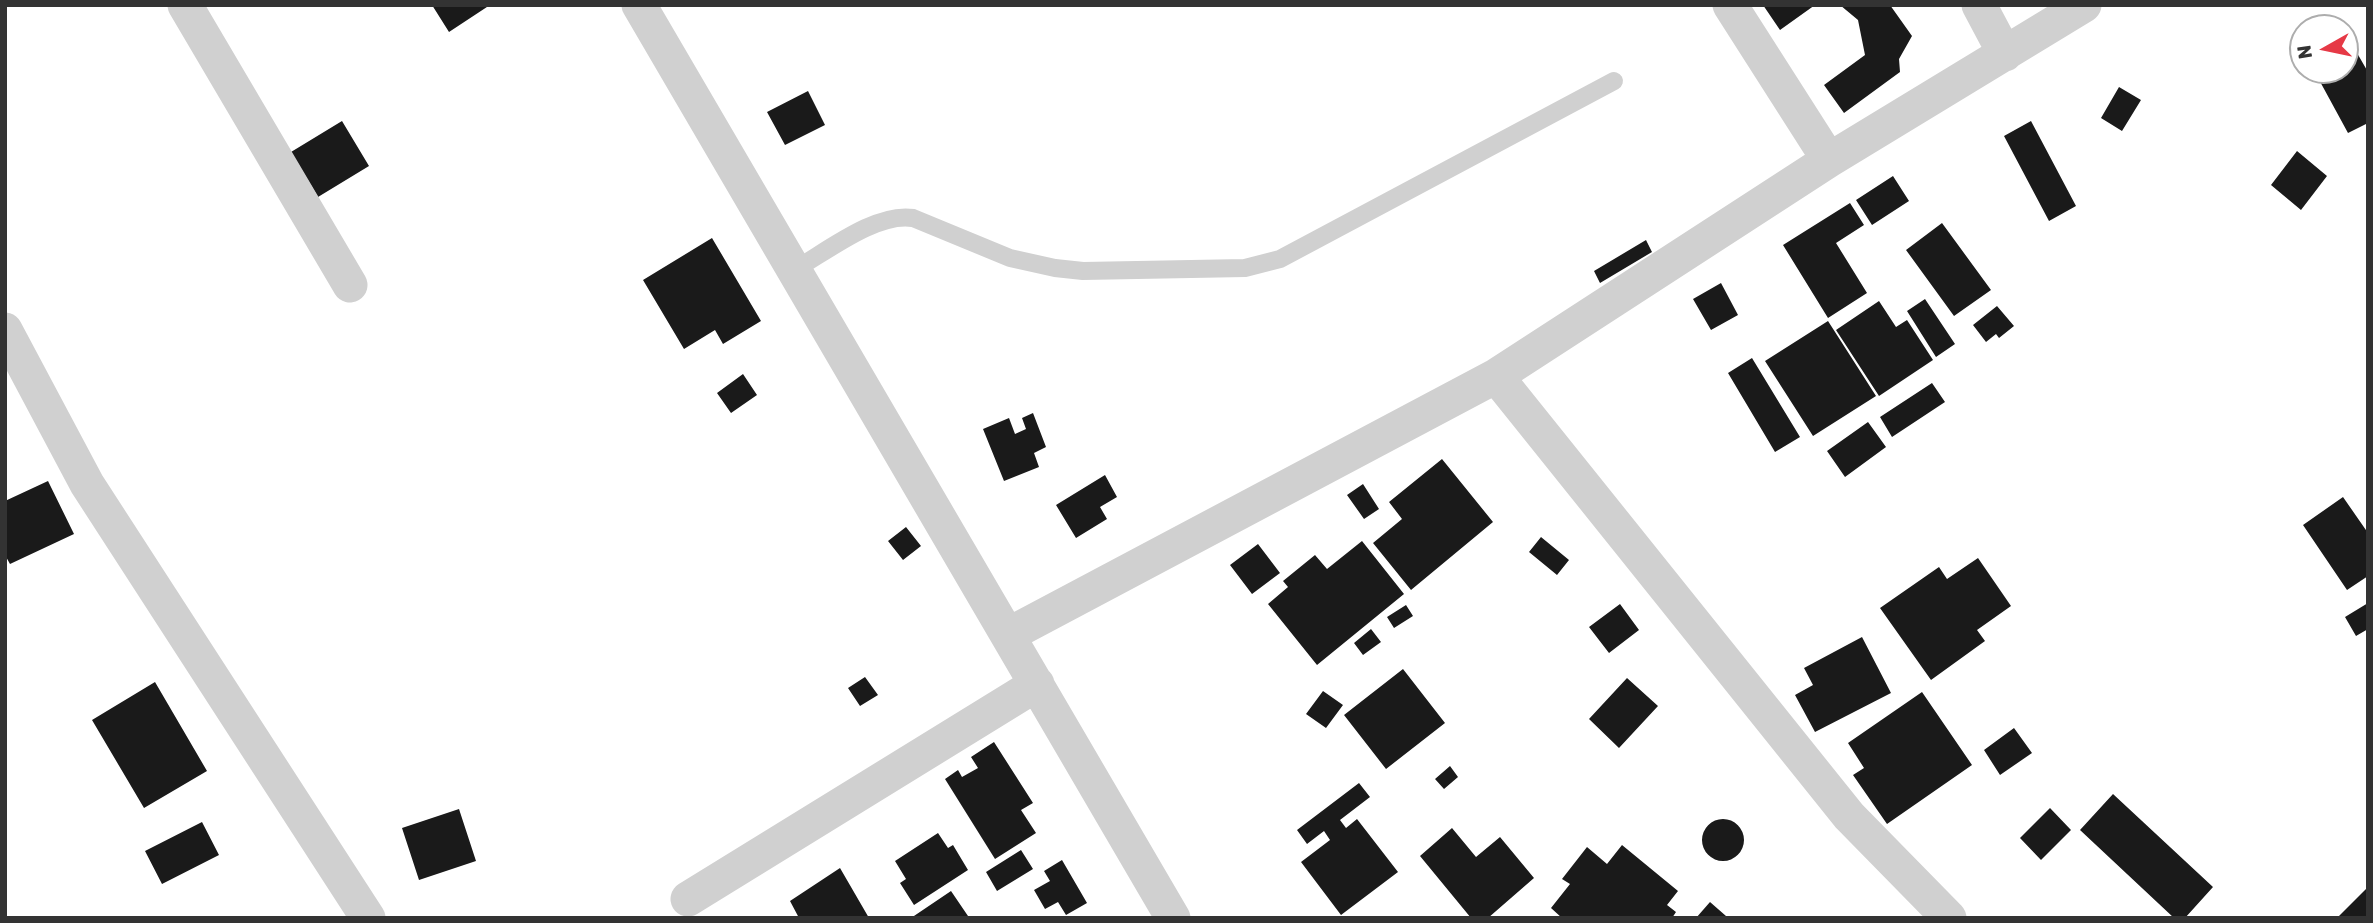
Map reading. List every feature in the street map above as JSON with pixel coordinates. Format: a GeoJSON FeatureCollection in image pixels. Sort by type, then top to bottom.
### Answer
{"type":"FeatureCollection","features":[{"type":"Feature","properties":{"kind":"street"},"geometry":{"type":"LineString","coordinates":[[186,5],[350,285]]}},
{"type":"Feature","properties":{"kind":"street"},"geometry":{"type":"LineString","coordinates":[[639,5],[1173,918]]}},
{"type":"Feature","properties":{"kind":"street"},"geometry":{"type":"LineString","coordinates":[[1730,5],[1829,160]]}},
{"type":"Feature","properties":{"kind":"street"},"geometry":{"type":"LineString","coordinates":[[1979,5],[2006,54]]}},
{"type":"Feature","properties":{"kind":"street"},"geometry":{"type":"LineString","coordinates":[[1008,635],[1496,376],[1829,160],[2084,5]]}},
{"type":"Feature","properties":{"kind":"street"},"geometry":{"type":"LineString","coordinates":[[5,330],[87,484],[368,918]]}},
{"type":"Feature","properties":{"kind":"street"},"geometry":{"type":"LineString","coordinates":[[1496,376],[1849,816],[1949,918]]}},
{"type":"Feature","properties":{"kind":"street"},"geometry":{"type":"LineString","coordinates":[[688,899],[1037,684]]}},
{"type":"Feature","properties":{"kind":"lane"},"geometry":{"type":"LineString","coordinates":[[794,270],[881,220],[899,216],[913,218],[1010,258],[1055,268],[1083,271],[1245,268],[1280,259],[1614,81]]}},
{"type":"Feature","properties":{"kind":"building"},"geometry":{"type":"Polygon","coordinates":[[[432,5],[490,5],[449,32],[432,5]]]}},
{"type":"Feature","properties":{"kind":"building"},"geometry":{"type":"Polygon","coordinates":[[[1763,5],[1815,5],[1780,30],[1763,5]]]}},
{"type":"Feature","properties":{"kind":"building"},"geometry":{"type":"Polygon","coordinates":[[[1840,5],[1890,5],[1912,36],[1899,59],[1900,72],[1844,113],[1824,85],[1865,55],[1858,20],[1840,5]]]}},
{"type":"Feature","properties":{"kind":"building"},"geometry":{"type":"Polygon","coordinates":[[[2359,56],[2368,72],[2368,123],[2348,133],[2321,84],[2359,84],[2359,56]]]}},
{"type":"Feature","properties":{"kind":"building"},"geometry":{"type":"Polygon","coordinates":[[[2119,87],[2141,100],[2122,131],[2101,118],[2119,87]]]}},
{"type":"Feature","properties":{"kind":"building"},"geometry":{"type":"Polygon","coordinates":[[[808,91],[825,125],[785,145],[767,112],[808,91]]]}},
{"type":"Feature","properties":{"kind":"building"},"geometry":{"type":"Polygon","coordinates":[[[342,121],[369,166],[318,197],[291,152],[342,121]]]}},
{"type":"Feature","properties":{"kind":"building"},"geometry":{"type":"Polygon","coordinates":[[[2031,121],[2076,206],[2049,221],[2004,136],[2031,121]]]}},
{"type":"Feature","properties":{"kind":"building"},"geometry":{"type":"Polygon","coordinates":[[[2297,151],[2327,176],[2301,210],[2271,185],[2297,151]]]}},
{"type":"Feature","properties":{"kind":"building"},"geometry":{"type":"Polygon","coordinates":[[[1893,176],[1909,201],[1872,225],[1856,200],[1893,176]]]}},
{"type":"Feature","properties":{"kind":"building"},"geometry":{"type":"Polygon","coordinates":[[[1850,203],[1864,225],[1836,243],[1867,293],[1828,318],[1783,245],[1850,203]]]}},
{"type":"Feature","properties":{"kind":"building"},"geometry":{"type":"Polygon","coordinates":[[[1942,223],[1991,290],[1954,316],[1906,250],[1942,223]]]}},
{"type":"Feature","properties":{"kind":"building"},"geometry":{"type":"Polygon","coordinates":[[[712,238],[761,321],[723,344],[715,330],[684,349],[643,280],[712,238]]]}},
{"type":"Feature","properties":{"kind":"building"},"geometry":{"type":"Polygon","coordinates":[[[1646,240],[1652,252],[1600,283],[1594,271],[1646,240]]]}},
{"type":"Feature","properties":{"kind":"building"},"geometry":{"type":"Polygon","coordinates":[[[1721,283],[1738,315],[1711,330],[1693,299],[1721,283]]]}},
{"type":"Feature","properties":{"kind":"building"},"geometry":{"type":"Polygon","coordinates":[[[1925,299],[1955,344],[1936,357],[1907,311],[1925,299]]]}},
{"type":"Feature","properties":{"kind":"building"},"geometry":{"type":"Polygon","coordinates":[[[1879,301],[1896,327],[1907,320],[1933,360],[1879,396],[1836,330],[1879,301]]]}},
{"type":"Feature","properties":{"kind":"building"},"geometry":{"type":"Polygon","coordinates":[[[1997,306],[2014,326],[1999,338],[1996,334],[1986,342],[1973,325],[1997,306]]]}},
{"type":"Feature","properties":{"kind":"building"},"geometry":{"type":"Polygon","coordinates":[[[1828,321],[1876,396],[1813,436],[1765,361],[1828,321]]]}},
{"type":"Feature","properties":{"kind":"building"},"geometry":{"type":"Polygon","coordinates":[[[1752,358],[1800,437],[1775,452],[1728,373],[1752,358]]]}},
{"type":"Feature","properties":{"kind":"building"},"geometry":{"type":"Polygon","coordinates":[[[743,374],[757,395],[731,413],[717,393],[743,374]]]}},
{"type":"Feature","properties":{"kind":"building"},"geometry":{"type":"Polygon","coordinates":[[[1932,383],[1945,402],[1892,437],[1880,417],[1932,383]]]}},
{"type":"Feature","properties":{"kind":"building"},"geometry":{"type":"Polygon","coordinates":[[[1033,413],[1046,447],[1034,453],[1039,467],[1004,481],[983,429],[1009,418],[1015,434],[1026,429],[1022,418],[1033,413]]]}},
{"type":"Feature","properties":{"kind":"building"},"geometry":{"type":"Polygon","coordinates":[[[1868,422],[1886,447],[1845,477],[1827,451],[1868,422]]]}},
{"type":"Feature","properties":{"kind":"building"},"geometry":{"type":"Polygon","coordinates":[[[1442,459],[1493,522],[1411,590],[1373,543],[1402,519],[1389,502],[1442,459]]]}},
{"type":"Feature","properties":{"kind":"building"},"geometry":{"type":"Polygon","coordinates":[[[1105,475],[1117,497],[1100,507],[1107,519],[1076,538],[1056,505],[1105,475]]]}},
{"type":"Feature","properties":{"kind":"building"},"geometry":{"type":"Polygon","coordinates":[[[48,481],[74,534],[10,564],[5,555],[5,501],[48,481]]]}},
{"type":"Feature","properties":{"kind":"building"},"geometry":{"type":"Polygon","coordinates":[[[1363,484],[1379,509],[1364,519],[1347,495],[1363,484]]]}},
{"type":"Feature","properties":{"kind":"building"},"geometry":{"type":"Polygon","coordinates":[[[2343,497],[2368,533],[2368,576],[2347,590],[2303,525],[2343,497]]]}},
{"type":"Feature","properties":{"kind":"building"},"geometry":{"type":"Polygon","coordinates":[[[906,527],[921,546],[903,560],[888,541],[906,527]]]}},
{"type":"Feature","properties":{"kind":"building"},"geometry":{"type":"Polygon","coordinates":[[[1541,537],[1569,560],[1557,575],[1529,552],[1541,537]]]}},
{"type":"Feature","properties":{"kind":"building"},"geometry":{"type":"Polygon","coordinates":[[[1362,541],[1404,594],[1317,665],[1268,604],[1288,587],[1283,581],[1315,555],[1327,569],[1362,541]]]}},
{"type":"Feature","properties":{"kind":"building"},"geometry":{"type":"Polygon","coordinates":[[[1258,544],[1280,573],[1252,594],[1230,565],[1258,544]]]}},
{"type":"Feature","properties":{"kind":"building"},"geometry":{"type":"Polygon","coordinates":[[[1978,558],[2011,606],[1977,630],[1985,641],[1931,680],[1880,608],[1939,567],[1947,579],[1978,558]]]}},
{"type":"Feature","properties":{"kind":"building"},"geometry":{"type":"Polygon","coordinates":[[[2368,603],[2368,629],[2356,636],[2345,617],[2368,603]]]}},
{"type":"Feature","properties":{"kind":"building"},"geometry":{"type":"Polygon","coordinates":[[[1620,604],[1639,630],[1609,653],[1589,627],[1620,604]]]}},
{"type":"Feature","properties":{"kind":"building"},"geometry":{"type":"Polygon","coordinates":[[[1406,605],[1413,616],[1394,628],[1387,617],[1406,605]]]}},
{"type":"Feature","properties":{"kind":"building"},"geometry":{"type":"Polygon","coordinates":[[[1371,629],[1381,642],[1363,655],[1354,643],[1371,629]]]}},
{"type":"Feature","properties":{"kind":"building"},"geometry":{"type":"Polygon","coordinates":[[[1862,637],[1891,693],[1815,732],[1795,695],[1813,685],[1804,668],[1862,637]]]}},
{"type":"Feature","properties":{"kind":"building"},"geometry":{"type":"Polygon","coordinates":[[[1403,669],[1445,723],[1386,769],[1344,715],[1403,669]]]}},
{"type":"Feature","properties":{"kind":"building"},"geometry":{"type":"Polygon","coordinates":[[[865,677],[878,695],[860,706],[848,688],[865,677]]]}},
{"type":"Feature","properties":{"kind":"building"},"geometry":{"type":"Polygon","coordinates":[[[1627,678],[1658,706],[1619,748],[1589,719],[1627,678]]]}},
{"type":"Feature","properties":{"kind":"building"},"geometry":{"type":"Polygon","coordinates":[[[155,682],[207,771],[144,808],[92,720],[155,682]]]}},
{"type":"Feature","properties":{"kind":"building"},"geometry":{"type":"Polygon","coordinates":[[[1323,691],[1343,705],[1326,728],[1306,714],[1323,691]]]}},
{"type":"Feature","properties":{"kind":"building"},"geometry":{"type":"Polygon","coordinates":[[[1922,692],[1972,765],[1887,824],[1853,775],[1864,768],[1848,743],[1922,692]]]}},
{"type":"Feature","properties":{"kind":"building"},"geometry":{"type":"Polygon","coordinates":[[[2014,728],[2032,753],[2000,775],[1984,750],[2014,728]]]}},
{"type":"Feature","properties":{"kind":"building"},"geometry":{"type":"Polygon","coordinates":[[[994,742],[1033,803],[1021,810],[1036,833],[995,859],[945,779],[958,770],[962,777],[978,768],[971,757],[994,742]]]}},
{"type":"Feature","properties":{"kind":"building"},"geometry":{"type":"Polygon","coordinates":[[[1450,766],[1458,777],[1444,789],[1435,779],[1450,766]]]}},
{"type":"Feature","properties":{"kind":"building"},"geometry":{"type":"Polygon","coordinates":[[[1359,783],[1370,797],[1340,820],[1346,828],[1357,819],[1398,872],[1341,915],[1301,862],[1330,840],[1324,831],[1307,844],[1297,830],[1359,783]]]}},
{"type":"Feature","properties":{"kind":"building"},"geometry":{"type":"Polygon","coordinates":[[[2113,794],[2213,887],[2185,918],[2174,918],[2080,830],[2113,794]]]}},
{"type":"Feature","properties":{"kind":"building"},"geometry":{"type":"Polygon","coordinates":[[[2050,808],[2071,830],[2041,860],[2020,838],[2050,808]]]}},
{"type":"Feature","properties":{"kind":"building"},"geometry":{"type":"Polygon","coordinates":[[[459,809],[476,861],[419,880],[402,828],[459,809]]]}},
{"type":"Feature","properties":{"kind":"building"},"geometry":{"type":"Polygon","coordinates":[[[1723,819],[1738,825],[1744,840],[1738,855],[1723,861],[1708,855],[1702,840],[1708,825],[1723,819]]]}},
{"type":"Feature","properties":{"kind":"building"},"geometry":{"type":"Polygon","coordinates":[[[202,822],[219,855],[162,884],[145,851],[202,822]]]}},
{"type":"Feature","properties":{"kind":"building"},"geometry":{"type":"Polygon","coordinates":[[[1452,828],[1476,857],[1500,837],[1534,878],[1488,918],[1471,918],[1420,856],[1452,828]]]}},
{"type":"Feature","properties":{"kind":"building"},"geometry":{"type":"Polygon","coordinates":[[[938,833],[948,848],[953,845],[968,870],[914,905],[900,883],[906,879],[895,861],[938,833]]]}},
{"type":"Feature","properties":{"kind":"building"},"geometry":{"type":"Polygon","coordinates":[[[1622,845],[1678,891],[1667,905],[1676,912],[1672,918],[1562,918],[1551,908],[1570,884],[1562,879],[1587,847],[1607,864],[1622,845]]]}},
{"type":"Feature","properties":{"kind":"building"},"geometry":{"type":"Polygon","coordinates":[[[1021,850],[1033,869],[997,891],[986,872],[1021,850]]]}},
{"type":"Feature","properties":{"kind":"building"},"geometry":{"type":"Polygon","coordinates":[[[1062,860],[1087,903],[1066,915],[1058,902],[1045,909],[1034,890],[1050,881],[1044,871],[1062,860]]]}},
{"type":"Feature","properties":{"kind":"building"},"geometry":{"type":"Polygon","coordinates":[[[840,868],[869,918],[799,918],[790,901],[840,868]]]}},
{"type":"Feature","properties":{"kind":"building"},"geometry":{"type":"Polygon","coordinates":[[[2368,887],[2368,918],[2337,918],[2368,887]]]}},
{"type":"Feature","properties":{"kind":"building"},"geometry":{"type":"Polygon","coordinates":[[[951,891],[968,916],[911,918],[951,891]]]}},
{"type":"Feature","properties":{"kind":"building"},"geometry":{"type":"Polygon","coordinates":[[[1710,902],[1726,916],[1725,918],[1696,918],[1710,902]]]}}]}
